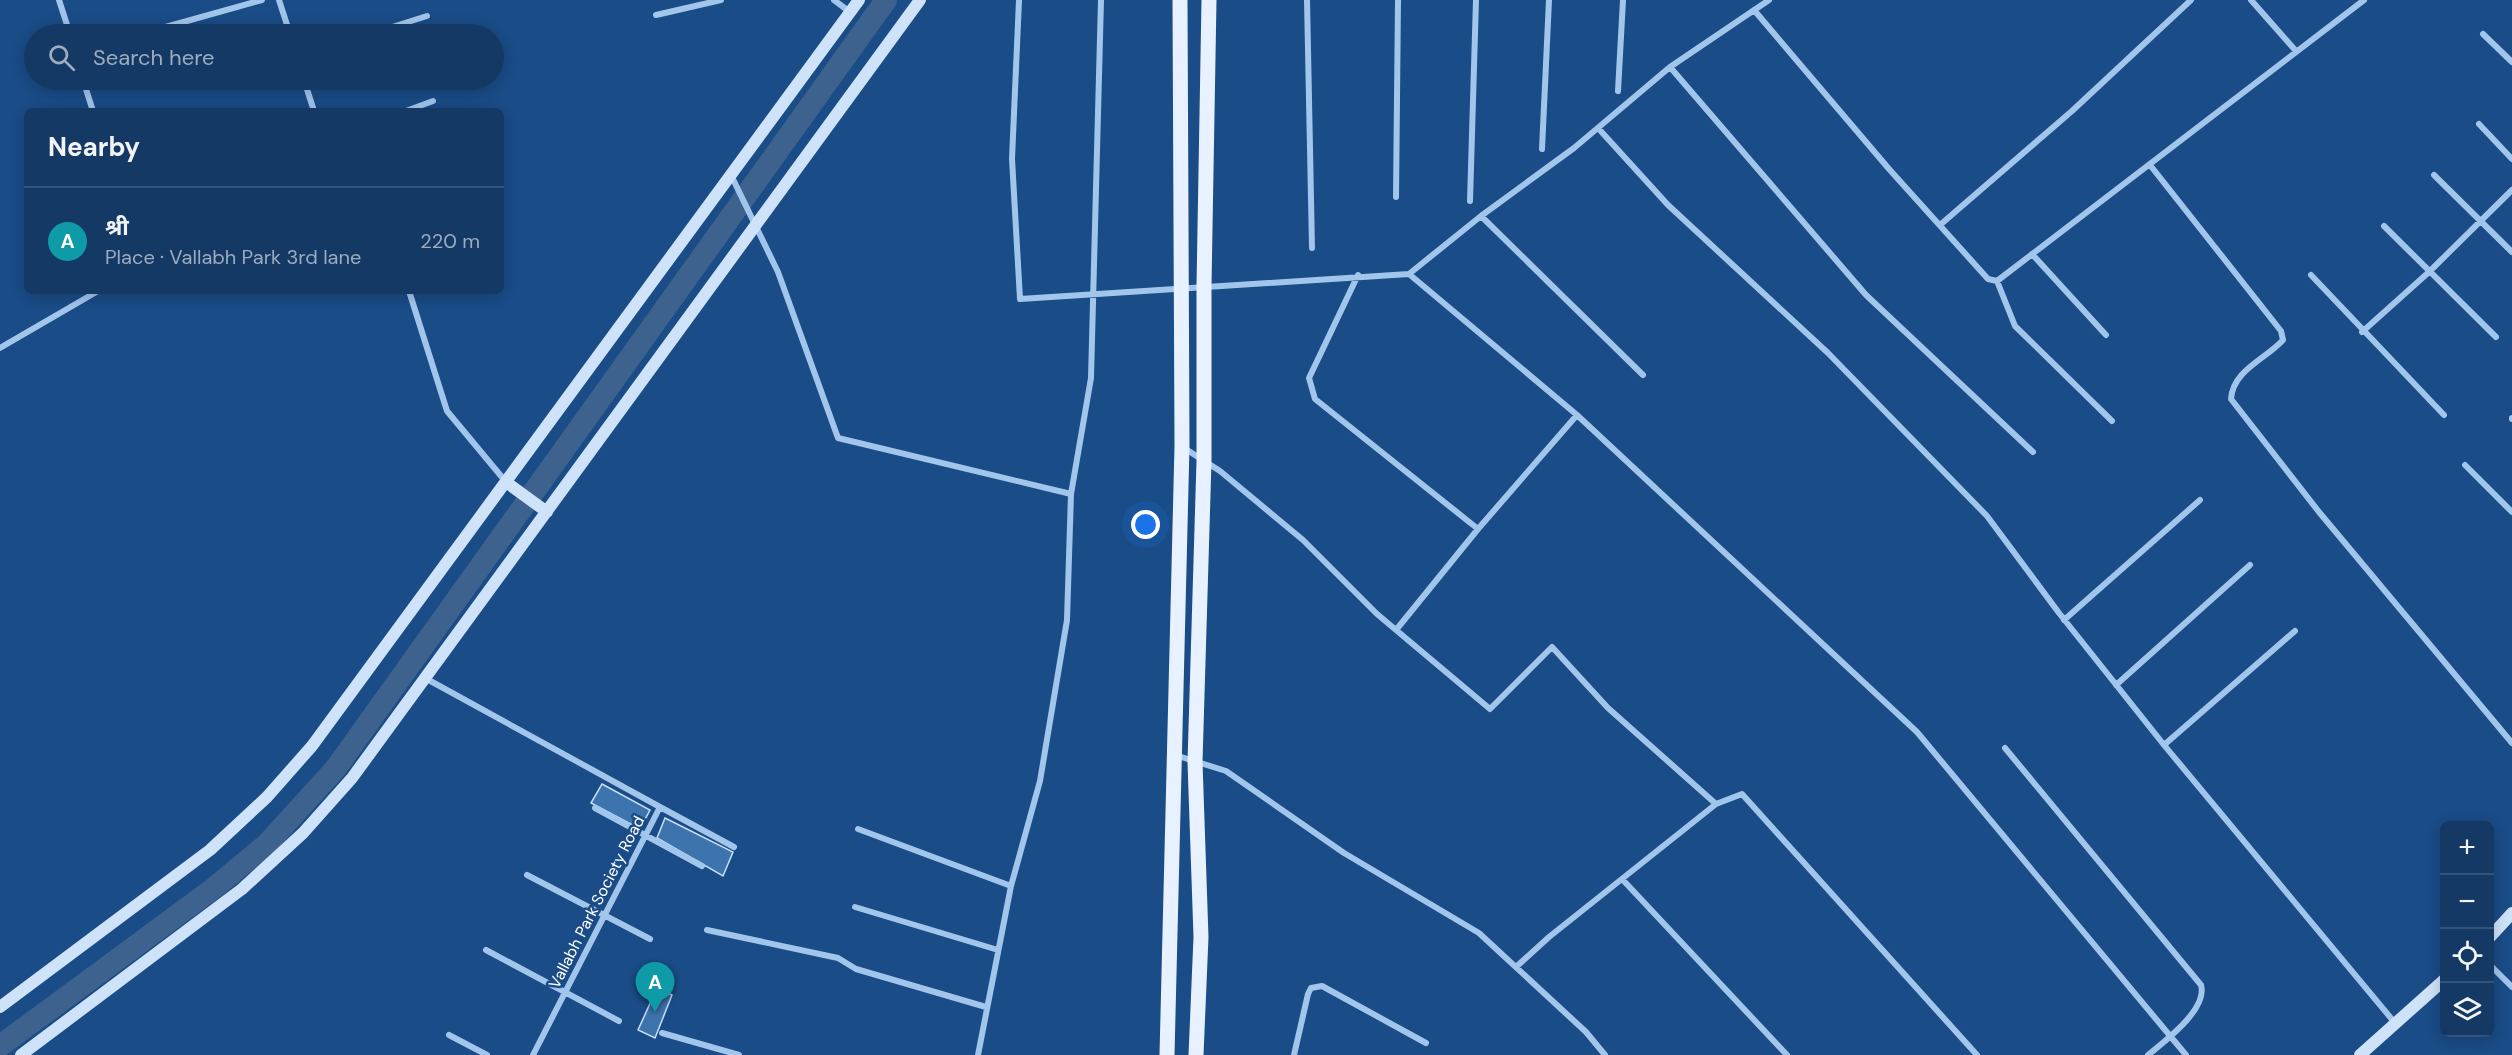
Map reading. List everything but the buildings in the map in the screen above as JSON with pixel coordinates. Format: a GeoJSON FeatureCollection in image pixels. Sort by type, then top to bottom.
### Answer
{"type":"FeatureCollection","features":[{"type":"Feature","properties":{"kind":"main road"},"geometry":{"type":"LineString","coordinates":[[1167,1055],[1182,446],[1180,0]]}},
{"type":"Feature","properties":{"kind":"main road"},"geometry":{"type":"LineString","coordinates":[[1196,1055],[1200,938],[1195,762],[1204,461],[1204,286],[1209,0]]}},
{"type":"Feature","properties":{"kind":"street"},"geometry":{"type":"LineString","coordinates":[[59,0],[67,24]]}},
{"type":"Feature","properties":{"kind":"street"},"geometry":{"type":"LineString","coordinates":[[176,24],[262,0]]}},
{"type":"Feature","properties":{"kind":"street"},"geometry":{"type":"LineString","coordinates":[[279,0],[287,24]]}},
{"type":"Feature","properties":{"kind":"street"},"geometry":{"type":"LineString","coordinates":[[656,15],[721,0]]}},
{"type":"Feature","properties":{"kind":"street"},"geometry":{"type":"LineString","coordinates":[[834,0],[851,12]]}},
{"type":"Feature","properties":{"kind":"street"},"geometry":{"type":"LineString","coordinates":[[0,1007],[210,850],[267,797],[312,746],[859,0]]}},
{"type":"Feature","properties":{"kind":"street"},"geometry":{"type":"LineString","coordinates":[[21,1055],[242,889],[303,833],[352,778],[920,0]]}},
{"type":"Feature","properties":{"kind":"street"},"geometry":{"type":"LineString","coordinates":[[1019,0],[1012,159],[1020,299],[1358,275],[1409,274],[1481,216],[1598,128],[1670,67],[1768,0]]}},
{"type":"Feature","properties":{"kind":"street"},"geometry":{"type":"LineString","coordinates":[[978,1055],[1011,886],[1040,781],[1067,620],[1071,494],[1091,378],[1101,0]]}},
{"type":"Feature","properties":{"kind":"street"},"geometry":{"type":"LineString","coordinates":[[1307,0],[1312,248]]}},
{"type":"Feature","properties":{"kind":"street"},"geometry":{"type":"LineString","coordinates":[[1396,197],[1398,0]]}},
{"type":"Feature","properties":{"kind":"street"},"geometry":{"type":"LineString","coordinates":[[1470,201],[1476,0]]}},
{"type":"Feature","properties":{"kind":"street"},"geometry":{"type":"LineString","coordinates":[[1542,149],[1549,0]]}},
{"type":"Feature","properties":{"kind":"street"},"geometry":{"type":"LineString","coordinates":[[1618,91],[1623,0]]}},
{"type":"Feature","properties":{"kind":"street"},"geometry":{"type":"LineString","coordinates":[[1940,225],[2072,111],[2191,0]]}},
{"type":"Feature","properties":{"kind":"street"},"geometry":{"type":"LineString","coordinates":[[2251,0],[2296,51]]}},
{"type":"Feature","properties":{"kind":"street"},"geometry":{"type":"LineString","coordinates":[[1997,281],[2364,0]]}},
{"type":"Feature","properties":{"kind":"street"},"geometry":{"type":"LineString","coordinates":[[1755,10],[1988,279],[1997,281]]}},
{"type":"Feature","properties":{"kind":"street"},"geometry":{"type":"LineString","coordinates":[[402,24],[427,16]]}},
{"type":"Feature","properties":{"kind":"street"},"geometry":{"type":"LineString","coordinates":[[2483,34],[2512,62]]}},
{"type":"Feature","properties":{"kind":"street"},"geometry":{"type":"LineString","coordinates":[[1670,67],[1866,295],[2033,452]]}},
{"type":"Feature","properties":{"kind":"street"},"geometry":{"type":"LineString","coordinates":[[86,90],[92,108]]}},
{"type":"Feature","properties":{"kind":"street"},"geometry":{"type":"LineString","coordinates":[[307,90],[313,108]]}},
{"type":"Feature","properties":{"kind":"street"},"geometry":{"type":"LineString","coordinates":[[414,108],[433,101]]}},
{"type":"Feature","properties":{"kind":"street"},"geometry":{"type":"LineString","coordinates":[[2479,124],[2512,159]]}},
{"type":"Feature","properties":{"kind":"street"},"geometry":{"type":"LineString","coordinates":[[1598,128],[1668,205],[1828,353],[1987,516],[2064,620],[2164,745],[2396,1024]]}},
{"type":"Feature","properties":{"kind":"street"},"geometry":{"type":"LineString","coordinates":[[2150,165],[2281,332],[2283,340],[2277,347],[2237,379],[2232,388],[2231,399],[2334,530],[2512,743]]}},
{"type":"Feature","properties":{"kind":"street"},"geometry":{"type":"LineString","coordinates":[[731,175],[778,272],[838,438],[1071,494]]}},
{"type":"Feature","properties":{"kind":"street"},"geometry":{"type":"LineString","coordinates":[[2434,175],[2512,252]]}},
{"type":"Feature","properties":{"kind":"street"},"geometry":{"type":"LineString","coordinates":[[2362,332],[2482,222],[2512,190]]}},
{"type":"Feature","properties":{"kind":"street"},"geometry":{"type":"LineString","coordinates":[[1481,216],[1643,375]]}},
{"type":"Feature","properties":{"kind":"street"},"geometry":{"type":"LineString","coordinates":[[2384,226],[2496,337]]}},
{"type":"Feature","properties":{"kind":"street"},"geometry":{"type":"LineString","coordinates":[[2032,254],[2106,335]]}},
{"type":"Feature","properties":{"kind":"street"},"geometry":{"type":"LineString","coordinates":[[1409,274],[1577,415],[1917,732],[2186,1055]]}},
{"type":"Feature","properties":{"kind":"street"},"geometry":{"type":"LineString","coordinates":[[1358,275],[1309,378],[1315,399],[1478,529]]}},
{"type":"Feature","properties":{"kind":"street"},"geometry":{"type":"LineString","coordinates":[[2311,276],[2362,332],[2444,415]]}},
{"type":"Feature","properties":{"kind":"street"},"geometry":{"type":"LineString","coordinates":[[1997,281],[2015,326],[2112,421]]}},
{"type":"Feature","properties":{"kind":"street"},"geometry":{"type":"LineString","coordinates":[[0,348],[93,294]]}},
{"type":"Feature","properties":{"kind":"street"},"geometry":{"type":"LineString","coordinates":[[410,294],[447,411],[507,483],[546,512]]}},
{"type":"Feature","properties":{"kind":"street"},"geometry":{"type":"LineString","coordinates":[[1396,630],[1478,529],[1577,415]]}},
{"type":"Feature","properties":{"kind":"street"},"geometry":{"type":"LineString","coordinates":[[1182,446],[1220,471],[1303,540],[1396,630],[1490,709],[1552,647],[1608,708],[1716,804]]}},
{"type":"Feature","properties":{"kind":"street"},"geometry":{"type":"LineString","coordinates":[[2464,465],[2512,512]]}},
{"type":"Feature","properties":{"kind":"street"},"geometry":{"type":"LineString","coordinates":[[2064,620],[2200,500]]}},
{"type":"Feature","properties":{"kind":"street"},"geometry":{"type":"LineString","coordinates":[[2116,685],[2250,565]]}},
{"type":"Feature","properties":{"kind":"street"},"geometry":{"type":"LineString","coordinates":[[2164,745],[2295,631]]}},
{"type":"Feature","properties":{"kind":"street","name":"Vallabh Park Society Road"},"geometry":{"type":"LineString","coordinates":[[425,678],[660,807],[533,1055]]}},
{"type":"Feature","properties":{"kind":"street"},"geometry":{"type":"LineString","coordinates":[[2006,748],[2201,985],[2203,992],[2200,1004],[2172,1036],[2148,1055]]}},
{"type":"Feature","properties":{"kind":"street"},"geometry":{"type":"LineString","coordinates":[[1175,755],[1226,771],[1344,853],[1479,933],[1586,1032],[1605,1055]]}},
{"type":"Feature","properties":{"kind":"street"},"geometry":{"type":"LineString","coordinates":[[1516,967],[1716,804],[1742,794],[1977,1055]]}},
{"type":"Feature","properties":{"kind":"street"},"geometry":{"type":"LineString","coordinates":[[660,807],[734,847]]}},
{"type":"Feature","properties":{"kind":"street"},"geometry":{"type":"LineString","coordinates":[[595,808],[702,866]]}},
{"type":"Feature","properties":{"kind":"street"},"geometry":{"type":"LineString","coordinates":[[858,829],[1011,886]]}},
{"type":"Feature","properties":{"kind":"street"},"geometry":{"type":"LineString","coordinates":[[527,875],[650,939]]}},
{"type":"Feature","properties":{"kind":"street"},"geometry":{"type":"LineString","coordinates":[[1622,879],[1787,1055]]}},
{"type":"Feature","properties":{"kind":"street"},"geometry":{"type":"LineString","coordinates":[[855,907],[998,950]]}},
{"type":"Feature","properties":{"kind":"street"},"geometry":{"type":"LineString","coordinates":[[2494,933],[2512,913]]}},
{"type":"Feature","properties":{"kind":"street"},"geometry":{"type":"LineString","coordinates":[[707,930],[838,958],[856,969],[986,1007]]}},
{"type":"Feature","properties":{"kind":"street"},"geometry":{"type":"LineString","coordinates":[[486,950],[619,1021]]}},
{"type":"Feature","properties":{"kind":"street"},"geometry":{"type":"LineString","coordinates":[[2494,969],[2512,987]]}},
{"type":"Feature","properties":{"kind":"street"},"geometry":{"type":"LineString","coordinates":[[2366,1053],[2442,983]]}},
{"type":"Feature","properties":{"kind":"street"},"geometry":{"type":"LineString","coordinates":[[1294,1055],[1308,994],[1311,988],[1322,986],[1426,1043]]}},
{"type":"Feature","properties":{"kind":"street"},"geometry":{"type":"LineString","coordinates":[[662,1034],[739,1055]]}},
{"type":"Feature","properties":{"kind":"street"},"geometry":{"type":"LineString","coordinates":[[449,1035],[487,1055]]}},
{"type":"Feature","properties":{"kind":"waterway"},"geometry":{"type":"LineString","coordinates":[[0,1046],[214,888],[267,844],[336,768],[886,0]]}},
{"type":"Feature","properties":{"kind":"place","name":"श्री"},"geometry":{"type":"Point","coordinates":[655,1012]}}]}
